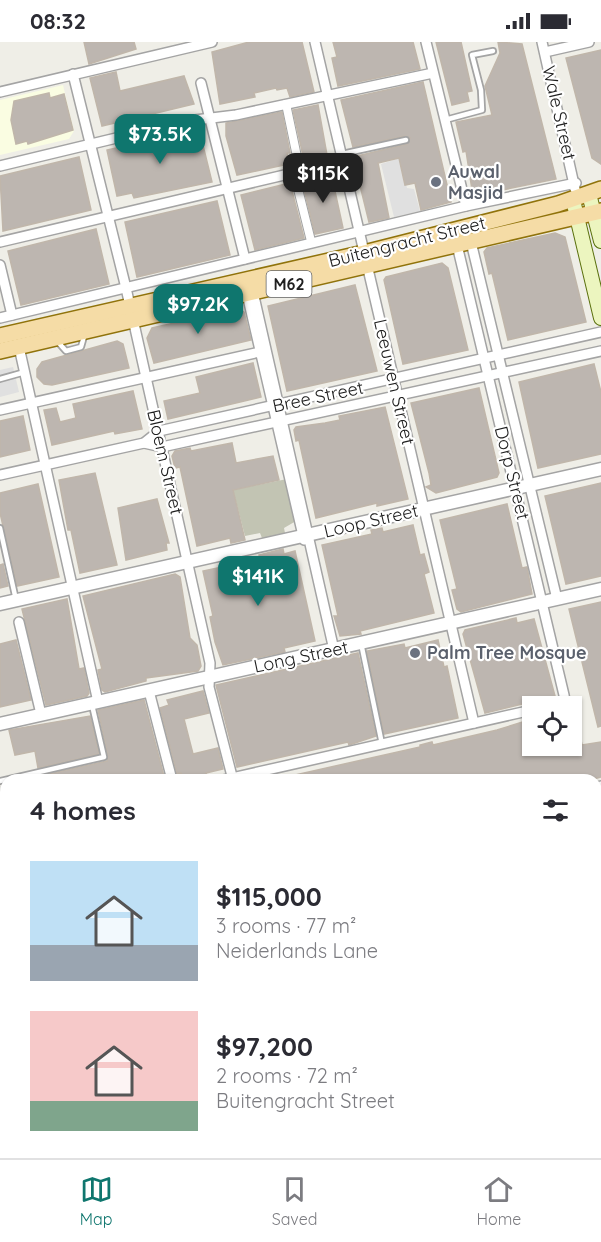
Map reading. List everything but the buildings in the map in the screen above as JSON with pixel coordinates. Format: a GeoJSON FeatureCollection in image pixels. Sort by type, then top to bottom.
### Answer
{"type":"FeatureCollection","features":[{"type":"Feature","properties":{"kind":"main road","name":"Buitengracht Street"},"geometry":{"type":"LineString","coordinates":[[0,336],[250,293],[573,200],[595,191]]}},
{"type":"Feature","properties":{"kind":"main road"},"geometry":{"type":"LineString","coordinates":[[595,191],[601,241]]}},
{"type":"Feature","properties":{"kind":"main road","name":"Wale Street"},"geometry":{"type":"LineString","coordinates":[[573,200],[601,318]]}},
{"type":"Feature","properties":{"kind":"main road","name":"Buitengracht Street"},"geometry":{"type":"LineString","coordinates":[[0,351],[85,331],[131,312],[365,259],[464,244],[598,211]]}},
{"type":"Feature","properties":{"kind":"street"},"geometry":{"type":"LineString","coordinates":[[0,92],[194,44],[212,42]]}},
{"type":"Feature","properties":{"kind":"street","name":"Leeuwen Street"},"geometry":{"type":"LineString","coordinates":[[315,42],[474,723]]}},
{"type":"Feature","properties":{"kind":"street"},"geometry":{"type":"LineString","coordinates":[[426,42],[466,206]]}},
{"type":"Feature","properties":{"kind":"street","name":"Wale Street"},"geometry":{"type":"LineString","coordinates":[[542,42],[576,183],[573,200]]}},
{"type":"Feature","properties":{"kind":"street"},"geometry":{"type":"LineString","coordinates":[[545,52],[589,42]]}},
{"type":"Feature","properties":{"kind":"street"},"geometry":{"type":"LineString","coordinates":[[0,166],[187,121],[286,104],[433,73]]}},
{"type":"Feature","properties":{"kind":"street","name":"Bloem Street"},"geometry":{"type":"LineString","coordinates":[[74,74],[126,288],[188,562],[210,663],[208,687],[228,774]]}},
{"type":"Feature","properties":{"kind":"street"},"geometry":{"type":"LineString","coordinates":[[201,83],[245,259]]}},
{"type":"Feature","properties":{"kind":"street"},"geometry":{"type":"LineString","coordinates":[[286,104],[311,241]]}},
{"type":"Feature","properties":{"kind":"street"},"geometry":{"type":"LineString","coordinates":[[0,242],[297,172],[343,158]]}},
{"type":"Feature","properties":{"kind":"street","name":"Wale Street"},"geometry":{"type":"LineString","coordinates":[[576,183],[595,191]]}},
{"type":"Feature","properties":{"kind":"street","name":"Buitengracht Street"},"geometry":{"type":"LineString","coordinates":[[0,318],[466,206],[576,183]]}},
{"type":"Feature","properties":{"kind":"street","name":"Dorp Street"},"geometry":{"type":"LineString","coordinates":[[464,244],[498,355],[557,599]]}},
{"type":"Feature","properties":{"kind":"street","name":"Dorp Street"},"geometry":{"type":"LineString","coordinates":[[464,244],[484,358],[564,696]]}},
{"type":"Feature","properties":{"kind":"street"},"geometry":{"type":"LineString","coordinates":[[0,265],[12,315]]}},
{"type":"Feature","properties":{"kind":"street"},"geometry":{"type":"LineString","coordinates":[[250,293],[331,650]]}},
{"type":"Feature","properties":{"kind":"street","name":"Bree Street"},"geometry":{"type":"LineString","coordinates":[[0,475],[144,442],[159,431],[601,332]]}},
{"type":"Feature","properties":{"kind":"street"},"geometry":{"type":"LineString","coordinates":[[19,347],[95,703]]}},
{"type":"Feature","properties":{"kind":"street"},"geometry":{"type":"LineString","coordinates":[[0,410],[264,351]]}},
{"type":"Feature","properties":{"kind":"street","name":"Bree Street"},"geometry":{"type":"LineString","coordinates":[[144,442],[162,447],[601,351]]}},
{"type":"Feature","properties":{"kind":"street","name":"Loop Street"},"geometry":{"type":"LineString","coordinates":[[0,604],[601,470]]}},
{"type":"Feature","properties":{"kind":"street","name":"Long Street"},"geometry":{"type":"LineString","coordinates":[[0,724],[601,589]]}},
{"type":"Feature","properties":{"kind":"street"},"geometry":{"type":"LineString","coordinates":[[19,621],[41,714]]}},
{"type":"Feature","properties":{"kind":"street"},"geometry":{"type":"LineString","coordinates":[[149,691],[170,774]]}},
{"type":"Feature","properties":{"kind":"street"},"geometry":{"type":"LineString","coordinates":[[251,774],[522,712]]}},
{"type":"Feature","properties":{"kind":"lane"},"geometry":{"type":"LineString","coordinates":[[445,120],[482,110],[472,55],[493,51]]}},
{"type":"Feature","properties":{"kind":"lane"},"geometry":{"type":"LineString","coordinates":[[343,158],[406,140]]}},
{"type":"Feature","properties":{"kind":"lane"},"geometry":{"type":"LineString","coordinates":[[0,379],[25,372]]}},
{"type":"Feature","properties":{"kind":"lane"},"geometry":{"type":"LineString","coordinates":[[0,528],[16,600]]}},
{"type":"Feature","properties":{"kind":"lane"},"geometry":{"type":"LineString","coordinates":[[361,644],[382,744]]}},
{"type":"Feature","properties":{"kind":"lane"},"geometry":{"type":"LineString","coordinates":[[30,774],[104,757],[95,703]]}},
{"type":"Feature","properties":{"kind":"shaded area"},"geometry":{"type":"Polygon","coordinates":[[[63,85],[74,131],[69,139],[0,155],[0,100],[63,85]]]}},
{"type":"Feature","properties":{"kind":"shaded area"},"geometry":{"type":"Polygon","coordinates":[[[400,158],[407,188],[414,189],[420,211],[394,217],[381,164],[400,158]]]}},
{"type":"Feature","properties":{"kind":"shaded area"},"geometry":{"type":"Polygon","coordinates":[[[13,367],[19,392],[0,397],[0,370],[13,367]]]}},
{"type":"Feature","properties":{"kind":"shaded area"},"geometry":{"type":"Polygon","coordinates":[[[287,479],[296,521],[284,528],[285,533],[262,538],[260,533],[245,536],[233,490],[287,479]]]}},
{"type":"Feature","properties":{"kind":"place","name":"Auwal Masjid"},"geometry":{"type":"Point","coordinates":[436,182]}},
{"type":"Feature","properties":{"kind":"place","name":"Palm Tree Mosque"},"geometry":{"type":"Point","coordinates":[415,653]}}]}
